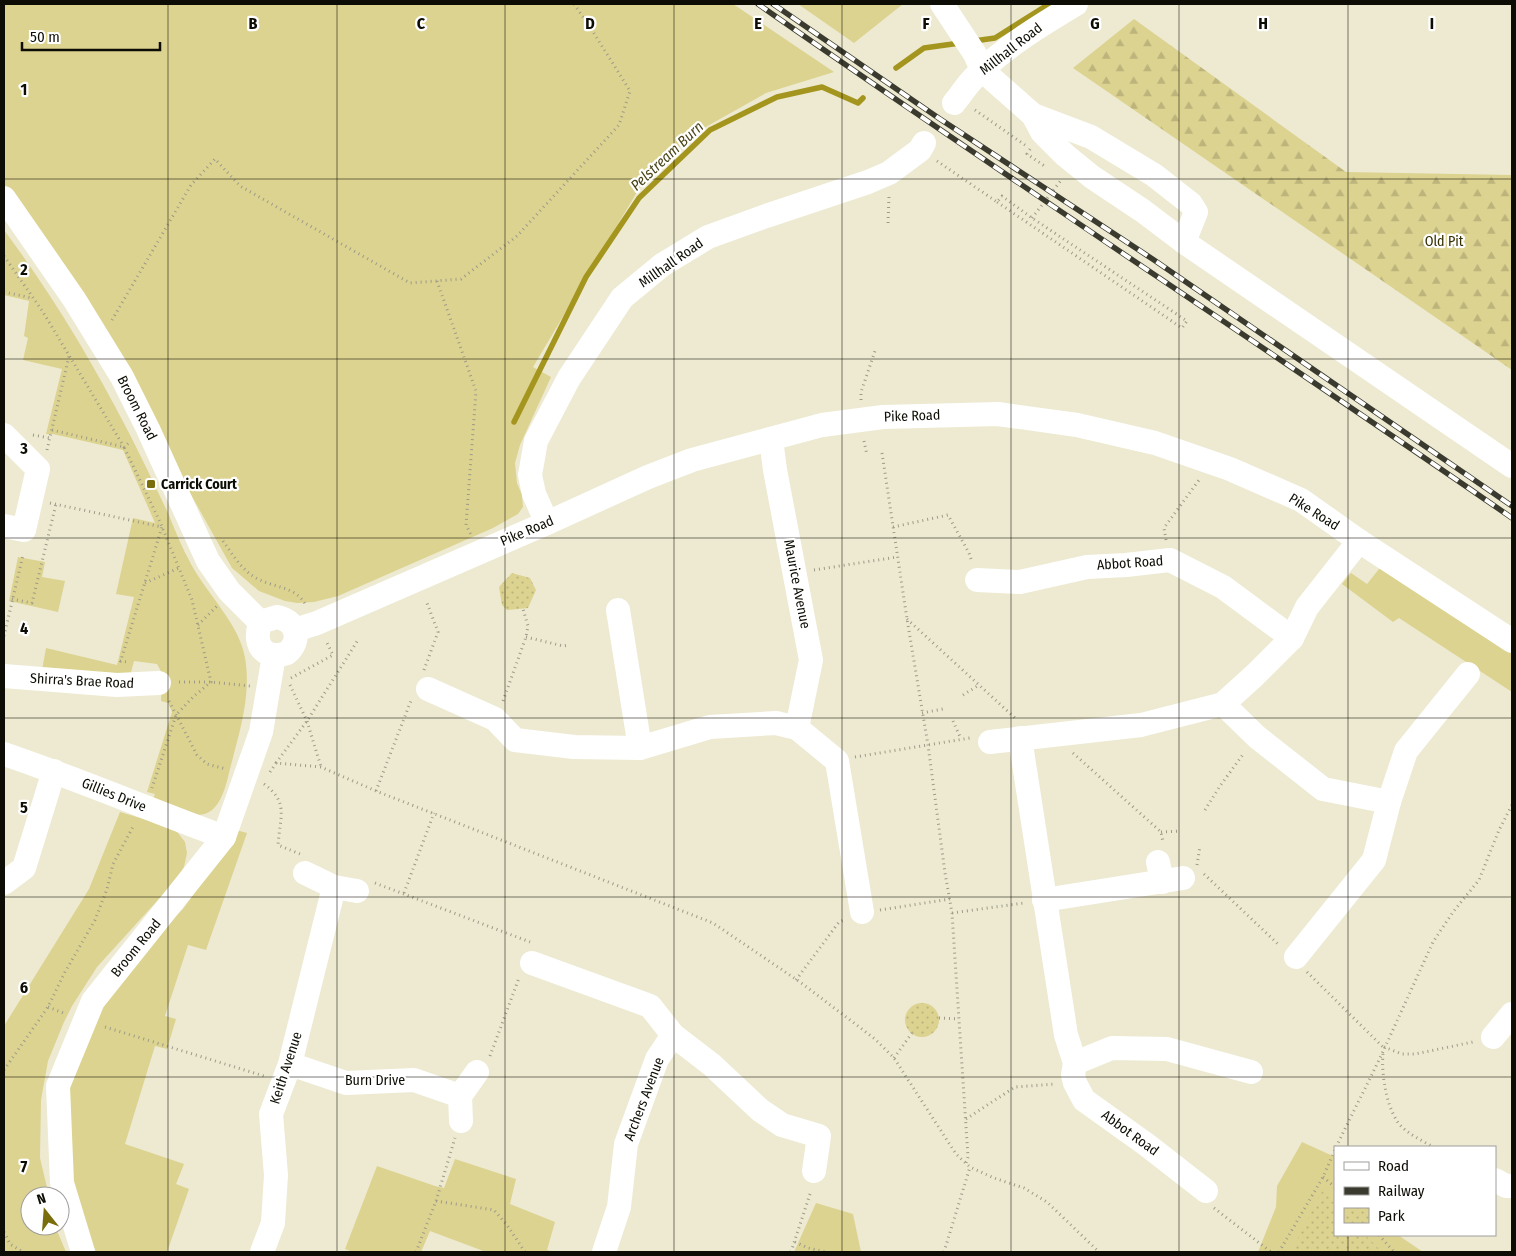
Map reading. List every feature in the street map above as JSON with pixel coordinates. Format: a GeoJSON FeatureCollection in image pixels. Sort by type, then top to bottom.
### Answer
{"type":"FeatureCollection","features":[{"type":"Feature","properties":{"kind":"street"},"geometry":{"type":"LineString","coordinates":[[942,4],[973,53],[1033,114],[1042,132],[1065,155],[1092,177],[1512,466]]}},
{"type":"Feature","properties":{"kind":"street","name":"Millhall Road"},"geometry":{"type":"LineString","coordinates":[[956,101],[972,80],[973,53],[1032,30],[1076,4]]}},
{"type":"Feature","properties":{"kind":"street"},"geometry":{"type":"LineString","coordinates":[[1033,114],[1091,137],[1154,176],[1191,204],[1196,212],[1184,242]]}},
{"type":"Feature","properties":{"kind":"street","name":"Millhall Road"},"geometry":{"type":"LineString","coordinates":[[547,523],[534,494],[530,475],[536,441],[569,378],[622,298],[662,265],[708,237],[868,182],[889,173],[922,147]]}},
{"type":"Feature","properties":{"kind":"street","name":"Broom Road"},"geometry":{"type":"LineString","coordinates":[[4,198],[74,299],[122,377],[148,429],[208,562],[228,591],[260,622]]}},
{"type":"Feature","properties":{"kind":"street","name":"Pike Road"},"geometry":{"type":"LineString","coordinates":[[295,630],[317,623],[648,477],[692,460],[822,425],[883,417],[998,414],[1077,425],[1155,443],[1230,469],[1301,500],[1359,541],[1512,641]]}},
{"type":"Feature","properties":{"kind":"street"},"geometry":{"type":"LineString","coordinates":[[4,435],[38,469],[24,530],[4,526]]}},
{"type":"Feature","properties":{"kind":"street","name":"Maurice Avenue"},"geometry":{"type":"LineString","coordinates":[[771,439],[775,470],[811,660],[797,728]]}},
{"type":"Feature","properties":{"kind":"street"},"geometry":{"type":"LineString","coordinates":[[984,739],[1055,735],[1141,725],[1223,704],[1292,638],[1307,607],[1359,541]]}},
{"type":"Feature","properties":{"kind":"street","name":"Abbot Road"},"geometry":{"type":"LineString","coordinates":[[977,580],[1020,582],[1087,567],[1170,560],[1222,587],[1292,638]]}},
{"type":"Feature","properties":{"kind":"street"},"geometry":{"type":"LineString","coordinates":[[618,610],[640,748]]}},
{"type":"Feature","properties":{"kind":"street"},"geometry":{"type":"LineString","coordinates":[[272,618],[288,620],[295,630],[295,643],[292,649],[287,653],[274,656],[264,651],[260,646],[258,635],[260,622],[272,618]]}},
{"type":"Feature","properties":{"kind":"street","name":"Broom Road"},"geometry":{"type":"LineString","coordinates":[[83,1252],[62,1182],[58,1086],[93,1001],[224,837],[261,732],[274,656]]}},
{"type":"Feature","properties":{"kind":"street"},"geometry":{"type":"LineString","coordinates":[[1295,958],[1374,860],[1389,802],[1406,751],[1468,674]]}},
{"type":"Feature","properties":{"kind":"street","name":"Shirra's Brae Road"},"geometry":{"type":"LineString","coordinates":[[4,676],[116,685],[159,682]]}},
{"type":"Feature","properties":{"kind":"street"},"geometry":{"type":"LineString","coordinates":[[424,687],[495,719],[515,740],[574,747],[640,748],[710,727],[776,723],[797,728],[837,760],[862,912]]}},
{"type":"Feature","properties":{"kind":"street"},"geometry":{"type":"LineString","coordinates":[[1223,704],[1257,737],[1323,789],[1389,802]]}},
{"type":"Feature","properties":{"kind":"street","name":"Abbot Road"},"geometry":{"type":"LineString","coordinates":[[1025,737],[1044,900],[1066,1035],[1084,1100],[1147,1145],[1206,1192]]}},
{"type":"Feature","properties":{"kind":"street","name":"Gillies Drive"},"geometry":{"type":"LineString","coordinates":[[4,754],[54,771],[145,808],[224,837]]}},
{"type":"Feature","properties":{"kind":"street"},"geometry":{"type":"LineString","coordinates":[[4,883],[24,868],[54,771]]}},
{"type":"Feature","properties":{"kind":"street"},"geometry":{"type":"LineString","coordinates":[[1044,900],[1175,872]]}},
{"type":"Feature","properties":{"kind":"street"},"geometry":{"type":"LineString","coordinates":[[305,873],[345,889]]}},
{"type":"Feature","properties":{"kind":"street","name":"Keith Avenue"},"geometry":{"type":"LineString","coordinates":[[262,1252],[273,1223],[276,1175],[271,1114],[345,889]]}},
{"type":"Feature","properties":{"kind":"street"},"geometry":{"type":"LineString","coordinates":[[529,959],[650,1006],[673,1035],[712,1065],[760,1110],[782,1125],[819,1136],[814,1171]]}},
{"type":"Feature","properties":{"kind":"street"},"geometry":{"type":"LineString","coordinates":[[1493,1037],[1512,1014]]}},
{"type":"Feature","properties":{"kind":"street","name":"Archers Avenue"},"geometry":{"type":"LineString","coordinates":[[604,1252],[619,1207],[626,1144],[657,1059],[673,1035]]}},
{"type":"Feature","properties":{"kind":"street"},"geometry":{"type":"LineString","coordinates":[[1075,1073],[1112,1048],[1167,1049],[1251,1072]]}},
{"type":"Feature","properties":{"kind":"street"},"geometry":{"type":"LineString","coordinates":[[461,1121],[460,1096],[477,1072]]}},
{"type":"Feature","properties":{"kind":"street","name":"Burn Drive"},"geometry":{"type":"LineString","coordinates":[[286,1073],[346,1083],[414,1080],[460,1096]]}},
{"type":"Feature","properties":{"kind":"street"},"geometry":{"type":"LineString","coordinates":[[1496,1181],[1506,1186],[1512,1186]]}},
{"type":"Feature","properties":{"kind":"path"},"geometry":{"type":"LineString","coordinates":[[100,341],[191,185],[215,159],[240,186],[410,283],[461,279],[517,236],[619,125],[630,91],[574,4]]}},
{"type":"Feature","properties":{"kind":"path"},"geometry":{"type":"LineString","coordinates":[[956,101],[1030,149],[1027,154]]}},
{"type":"Feature","properties":{"kind":"path"},"geometry":{"type":"LineString","coordinates":[[922,147],[997,202],[1182,328],[1187,321],[1002,196],[997,202]]}},
{"type":"Feature","properties":{"kind":"path"},"geometry":{"type":"LineString","coordinates":[[1032,218],[1062,178]]}},
{"type":"Feature","properties":{"kind":"path"},"geometry":{"type":"LineString","coordinates":[[437,281],[476,391],[466,525]]}},
{"type":"Feature","properties":{"kind":"path"},"geometry":{"type":"LineString","coordinates":[[4,292],[34,298]]}},
{"type":"Feature","properties":{"kind":"path"},"geometry":{"type":"LineString","coordinates":[[861,420],[861,392],[876,348]]}},
{"type":"Feature","properties":{"kind":"path"},"geometry":{"type":"LineString","coordinates":[[46,454],[70,355]]}},
{"type":"Feature","properties":{"kind":"path"},"geometry":{"type":"LineString","coordinates":[[52,430],[124,446],[162,527],[192,600],[212,682]]}},
{"type":"Feature","properties":{"kind":"path"},"geometry":{"type":"LineString","coordinates":[[882,453],[906,619],[928,745],[952,913],[966,1120],[968,1157],[966,1163]]}},
{"type":"Feature","properties":{"kind":"path"},"geometry":{"type":"LineString","coordinates":[[1170,560],[1164,528],[1200,479]]}},
{"type":"Feature","properties":{"kind":"path"},"geometry":{"type":"LineString","coordinates":[[30,499],[162,527]]}},
{"type":"Feature","properties":{"kind":"path"},"geometry":{"type":"LineString","coordinates":[[12,598],[32,604],[56,504]]}},
{"type":"Feature","properties":{"kind":"path"},"geometry":{"type":"LineString","coordinates":[[893,527],[948,515],[969,553],[977,580]]}},
{"type":"Feature","properties":{"kind":"path"},"geometry":{"type":"LineString","coordinates":[[116,685],[120,661],[162,527]]}},
{"type":"Feature","properties":{"kind":"path"},"geometry":{"type":"LineString","coordinates":[[4,636],[23,555]]}},
{"type":"Feature","properties":{"kind":"path"},"geometry":{"type":"LineString","coordinates":[[795,573],[897,557]]}},
{"type":"Feature","properties":{"kind":"path"},"geometry":{"type":"LineString","coordinates":[[144,583],[179,568]]}},
{"type":"Feature","properties":{"kind":"path"},"geometry":{"type":"LineString","coordinates":[[376,791],[407,707],[424,687],[438,632],[427,603]]}},
{"type":"Feature","properties":{"kind":"path"},"geometry":{"type":"LineString","coordinates":[[495,719],[526,637],[528,626],[523,609]]}},
{"type":"Feature","properties":{"kind":"path"},"geometry":{"type":"LineString","coordinates":[[906,619],[1025,728],[1025,737]]}},
{"type":"Feature","properties":{"kind":"path"},"geometry":{"type":"LineString","coordinates":[[526,637],[563,646],[569,645]]}},
{"type":"Feature","properties":{"kind":"path"},"geometry":{"type":"LineString","coordinates":[[262,783],[307,721],[358,640]]}},
{"type":"Feature","properties":{"kind":"path"},"geometry":{"type":"LineString","coordinates":[[321,767],[307,721],[287,680],[333,655]]}},
{"type":"Feature","properties":{"kind":"path"},"geometry":{"type":"LineString","coordinates":[[159,682],[212,682],[269,688]]}},
{"type":"Feature","properties":{"kind":"path"},"geometry":{"type":"LineString","coordinates":[[4,1070],[48,1007],[65,972],[96,920],[108,889],[113,864],[122,845],[145,808],[176,715],[194,696],[212,682]]}},
{"type":"Feature","properties":{"kind":"path"},"geometry":{"type":"LineString","coordinates":[[963,695],[979,685]]}},
{"type":"Feature","properties":{"kind":"path"},"geometry":{"type":"LineString","coordinates":[[922,712],[943,709]]}},
{"type":"Feature","properties":{"kind":"path"},"geometry":{"type":"LineString","coordinates":[[953,721],[961,739]]}},
{"type":"Feature","properties":{"kind":"path"},"geometry":{"type":"LineString","coordinates":[[1055,735],[1161,832],[1164,849],[1163,860],[1175,872],[1295,958],[1384,1047],[1402,1054],[1415,1054],[1493,1037]]}},
{"type":"Feature","properties":{"kind":"path"},"geometry":{"type":"LineString","coordinates":[[1205,810],[1220,786],[1257,737]]}},
{"type":"Feature","properties":{"kind":"path"},"geometry":{"type":"LineString","coordinates":[[837,760],[961,739],[984,739]]}},
{"type":"Feature","properties":{"kind":"path"},"geometry":{"type":"LineString","coordinates":[[276,763],[321,767],[376,791],[713,923],[800,982],[875,1039],[894,1058],[956,1154],[970,1167],[994,1178],[1024,1188],[1047,1202],[1099,1252]]}},
{"type":"Feature","properties":{"kind":"path"},"geometry":{"type":"LineString","coordinates":[[1336,1146],[1433,942],[1453,912],[1479,880],[1499,830],[1512,805]]}},
{"type":"Feature","properties":{"kind":"path"},"geometry":{"type":"LineString","coordinates":[[404,893],[434,813]]}},
{"type":"Feature","properties":{"kind":"path"},"geometry":{"type":"LineString","coordinates":[[1161,832],[1181,831]]}},
{"type":"Feature","properties":{"kind":"path"},"geometry":{"type":"LineString","coordinates":[[1175,872],[1200,846]]}},
{"type":"Feature","properties":{"kind":"path"},"geometry":{"type":"LineString","coordinates":[[345,889],[360,878],[404,893],[529,959],[489,1060],[477,1072]]}},
{"type":"Feature","properties":{"kind":"path"},"geometry":{"type":"LineString","coordinates":[[952,913],[1044,900]]}},
{"type":"Feature","properties":{"kind":"path"},"geometry":{"type":"LineString","coordinates":[[48,1007],[85,1021],[188,1051],[286,1073]]}},
{"type":"Feature","properties":{"kind":"path"},"geometry":{"type":"LineString","coordinates":[[939,1018],[959,1019]]}},
{"type":"Feature","properties":{"kind":"path"},"geometry":{"type":"LineString","coordinates":[[894,1058],[912,1033]]}},
{"type":"Feature","properties":{"kind":"path"},"geometry":{"type":"LineString","coordinates":[[1384,1047],[1383,1078],[1393,1113],[1402,1127],[1431,1146]]}},
{"type":"Feature","properties":{"kind":"path"},"geometry":{"type":"LineString","coordinates":[[966,1120],[1016,1087],[1075,1073]]}},
{"type":"Feature","properties":{"kind":"path"},"geometry":{"type":"LineString","coordinates":[[416,1252],[436,1201],[461,1121]]}},
{"type":"Feature","properties":{"kind":"path"},"geometry":{"type":"LineString","coordinates":[[1279,1252],[1323,1177],[1334,1151]]}},
{"type":"Feature","properties":{"kind":"path"},"geometry":{"type":"LineString","coordinates":[[944,1252],[970,1167]]}},
{"type":"Feature","properties":{"kind":"path"},"geometry":{"type":"LineString","coordinates":[[791,1252],[816,1177],[814,1171]]}},
{"type":"Feature","properties":{"kind":"path"},"geometry":{"type":"LineString","coordinates":[[1323,1177],[1334,1186]]}},
{"type":"Feature","properties":{"kind":"path"},"geometry":{"type":"LineString","coordinates":[[1206,1192],[1200,1197],[1270,1252]]}},
{"type":"Feature","properties":{"kind":"path"},"geometry":{"type":"LineString","coordinates":[[436,1201],[494,1210],[507,1225],[525,1252]]}},
{"type":"Feature","properties":{"kind":"path"},"geometry":{"type":"LineString","coordinates":[[4,1232],[10,1244],[23,1252]]}},
{"type":"Feature","properties":{"kind":"path"},"geometry":{"type":"LineString","coordinates":[[1380,1236],[1394,1252]]}},
{"type":"Feature","properties":{"kind":"path"},"geometry":{"type":"LineString","coordinates":[[794,1242],[808,1248],[826,1252]]}},
{"type":"Feature","properties":{"kind":"green space"},"geometry":{"type":"Polygon","coordinates":[[[4,4],[733,4],[834,72],[766,93],[695,133],[643,182],[533,367],[551,377],[520,445],[515,463],[517,483],[522,495],[523,507],[518,514],[493,528],[338,596],[314,602],[297,603],[285,601],[259,591],[232,568],[185,484],[88,299],[4,185],[4,4]]]}},
{"type":"Feature","properties":{"kind":"green space"},"geometry":{"type":"Polygon","coordinates":[[[798,4],[903,4],[854,43],[798,4]]]}},
{"type":"Feature","properties":{"kind":"green space","name":"Old Pit"},"geometry":{"type":"Polygon","coordinates":[[[1134,19],[1346,172],[1512,175],[1512,370],[1073,68],[1134,19]]]}},
{"type":"Feature","properties":{"kind":"green space"},"geometry":{"type":"Polygon","coordinates":[[[4,230],[54,303],[100,379],[128,431],[188,558],[230,622],[242,646],[247,673],[247,687],[240,731],[224,791],[218,804],[211,811],[202,815],[181,812],[152,802],[155,794],[147,792],[172,712],[168,703],[161,701],[162,673],[157,664],[134,661],[128,678],[42,670],[46,648],[117,665],[134,597],[116,594],[133,518],[155,523],[123,450],[46,434],[62,369],[23,360],[28,338],[24,336],[29,301],[4,295],[4,230]]]}},
{"type":"Feature","properties":{"kind":"green space"},"geometry":{"type":"Polygon","coordinates":[[[18,557],[45,562],[42,577],[65,581],[58,612],[9,601],[18,557]]]}},
{"type":"Feature","properties":{"kind":"green space"},"geometry":{"type":"Polygon","coordinates":[[[1383,564],[1512,653],[1512,692],[1399,618],[1393,622],[1342,584],[1351,573],[1367,584],[1383,564]]]}},
{"type":"Feature","properties":{"kind":"green space"},"geometry":{"type":"Polygon","coordinates":[[[512,573],[530,578],[536,590],[528,608],[507,610],[502,605],[499,587],[512,573]]]}},
{"type":"Feature","properties":{"kind":"green space"},"geometry":{"type":"Polygon","coordinates":[[[120,812],[174,828],[185,842],[187,853],[184,867],[176,880],[97,967],[72,1006],[48,1061],[41,1100],[40,1158],[47,1186],[20,1186],[20,1236],[59,1236],[66,1252],[4,1252],[4,1026],[89,889],[120,812]]]}},
{"type":"Feature","properties":{"kind":"green space"},"geometry":{"type":"Polygon","coordinates":[[[236,830],[247,833],[206,950],[188,945],[165,1016],[176,1019],[167,1049],[155,1046],[125,1144],[184,1164],[176,1184],[189,1189],[167,1252],[96,1252],[73,1203],[65,1099],[87,1028],[148,944],[183,909],[223,853],[236,830]]]}},
{"type":"Feature","properties":{"kind":"green space"},"geometry":{"type":"Polygon","coordinates":[[[922,1003],[934,1008],[939,1020],[934,1032],[922,1037],[910,1032],[905,1020],[910,1008],[922,1003]]]}},
{"type":"Feature","properties":{"kind":"green space"},"geometry":{"type":"Polygon","coordinates":[[[1302,1142],[1334,1157],[1334,1236],[1399,1236],[1423,1252],[1258,1252],[1276,1207],[1277,1186],[1302,1142]]]}},
{"type":"Feature","properties":{"kind":"green space"},"geometry":{"type":"Polygon","coordinates":[[[455,1159],[516,1179],[510,1204],[555,1222],[547,1250],[555,1252],[486,1252],[430,1231],[421,1252],[353,1252],[345,1249],[377,1166],[444,1188],[455,1159]]]}},
{"type":"Feature","properties":{"kind":"green space"},"geometry":{"type":"Polygon","coordinates":[[[1322,1191],[1334,1203],[1334,1236],[1366,1236],[1382,1252],[1291,1252],[1322,1191]]]}},
{"type":"Feature","properties":{"kind":"green space"},"geometry":{"type":"Polygon","coordinates":[[[816,1203],[853,1214],[861,1252],[794,1252],[816,1203]]]}},
{"type":"Feature","properties":{"kind":"waterway","name":"Pelstream Burn"},"geometry":{"type":"LineString","coordinates":[[974,41],[995,38],[1049,4]]}},
{"type":"Feature","properties":{"kind":"waterway","name":"Pelstream Burn"},"geometry":{"type":"LineString","coordinates":[[896,68],[924,48],[960,43]]}},
{"type":"Feature","properties":{"kind":"waterway","name":"Pelstream Burn"},"geometry":{"type":"LineString","coordinates":[[514,422],[586,277],[639,198],[710,130],[777,97],[822,87],[858,103],[863,98]]}},
{"type":"Feature","properties":{"kind":"railway"},"geometry":{"type":"LineString","coordinates":[[758,4],[1512,518]]}},
{"type":"Feature","properties":{"kind":"railway"},"geometry":{"type":"LineString","coordinates":[[773,4],[940,119],[1154,260],[1512,506]]}},
{"type":"Feature","properties":{"kind":"place","name":"Carrick Court"},"geometry":{"type":"Point","coordinates":[151,484]}}]}
